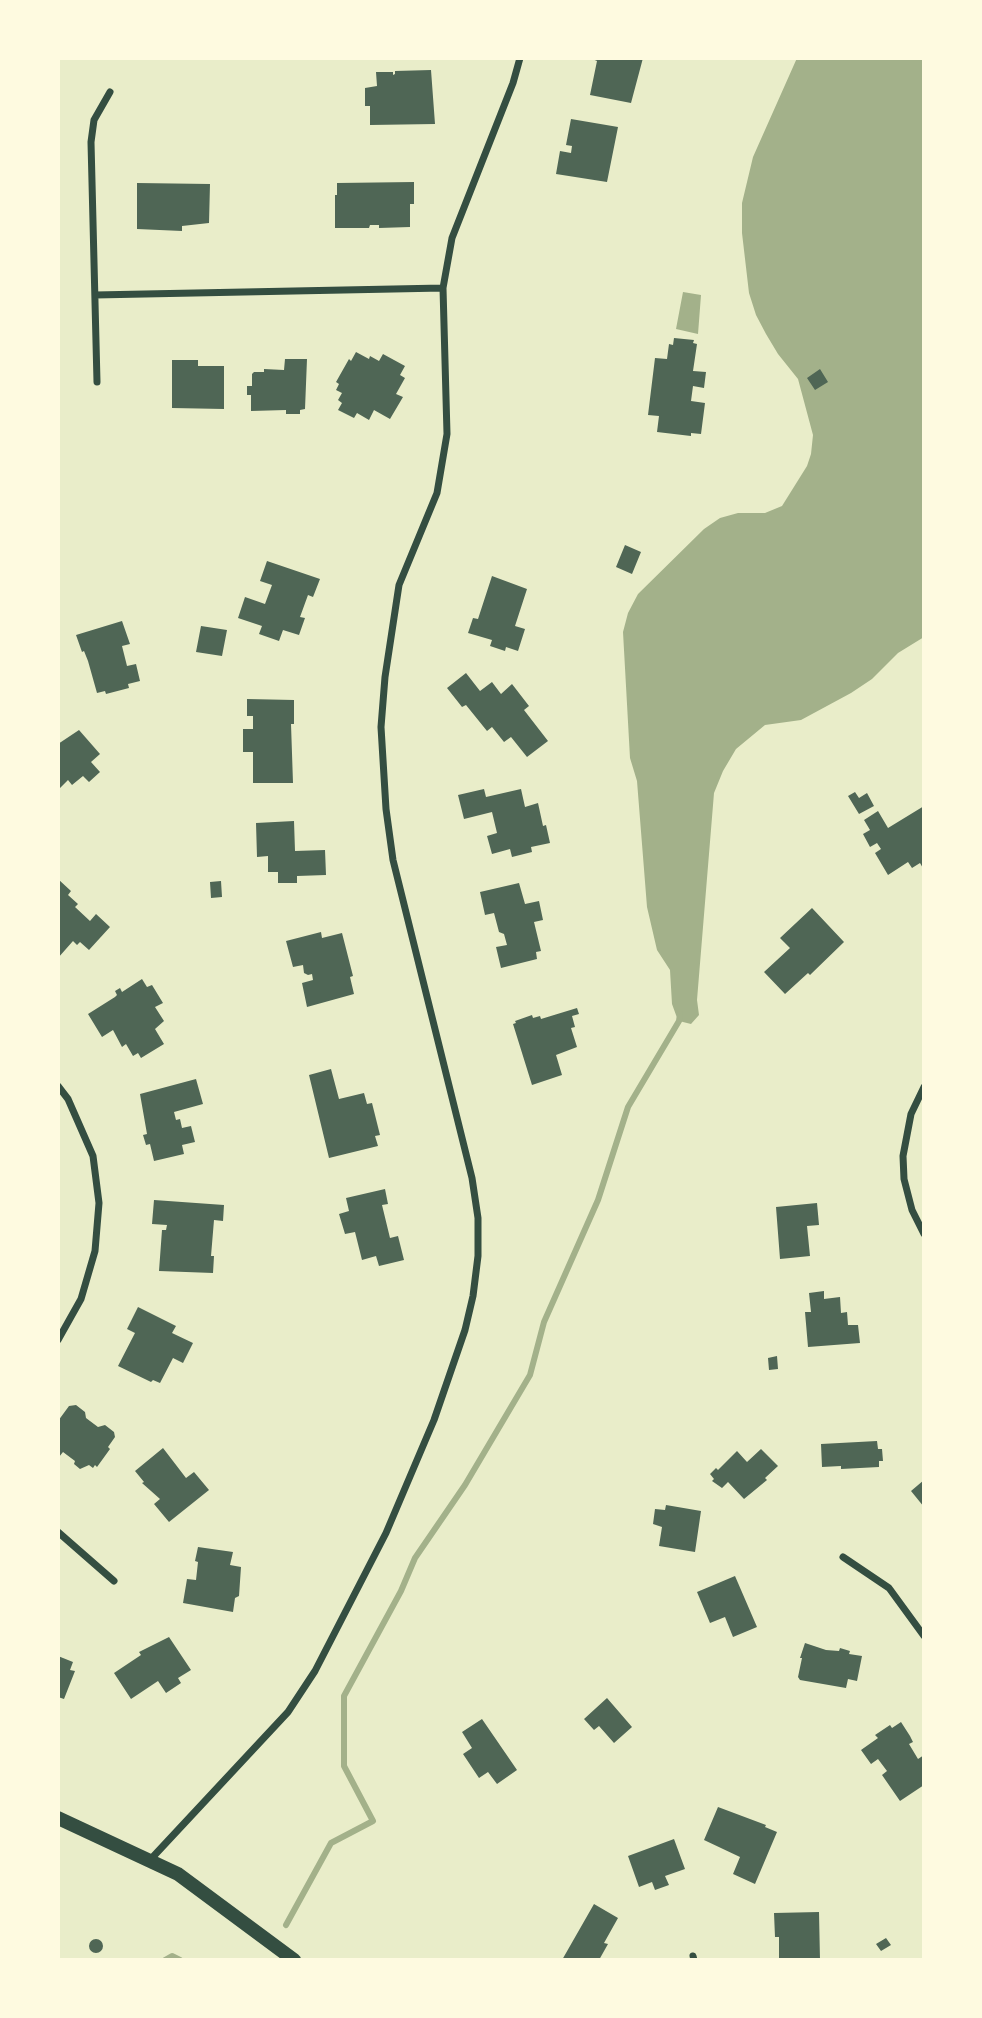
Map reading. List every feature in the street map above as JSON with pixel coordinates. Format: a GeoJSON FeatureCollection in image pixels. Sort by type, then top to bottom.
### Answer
{"type":"FeatureCollection","features":[{"type":"Feature","properties":{"kind":"main road"},"geometry":{"type":"LineString","coordinates":[[58,1818],[178,1874],[294,1960]]}},
{"type":"Feature","properties":{"kind":"street"},"geometry":{"type":"LineString","coordinates":[[150,1860],[288,1712],[315,1671],[386,1533],[434,1420],[465,1330],[473,1296],[478,1256],[478,1218],[472,1178],[393,860],[386,809],[381,727],[384,677],[399,585],[437,493],[447,434],[443,288],[452,239],[513,83],[520,58]]}},
{"type":"Feature","properties":{"kind":"street"},"geometry":{"type":"LineString","coordinates":[[97,382],[91,142],[94,120],[110,92]]}},
{"type":"Feature","properties":{"kind":"street"},"geometry":{"type":"LineString","coordinates":[[95,295],[443,288]]}},
{"type":"Feature","properties":{"kind":"street"},"geometry":{"type":"LineString","coordinates":[[58,1086],[68,1099],[93,1156],[99,1203],[95,1251],[81,1299],[58,1340]]}},
{"type":"Feature","properties":{"kind":"street"},"geometry":{"type":"LineString","coordinates":[[924,1087],[911,1114],[903,1156],[906,1189],[912,1210],[924,1234]]}},
{"type":"Feature","properties":{"kind":"street"},"geometry":{"type":"LineString","coordinates":[[58,1532],[114,1581]]}},
{"type":"Feature","properties":{"kind":"street"},"geometry":{"type":"LineString","coordinates":[[843,1557],[888,1588],[924,1636]]}},
{"type":"Feature","properties":{"kind":"shaded area"},"geometry":{"type":"Polygon","coordinates":[[[797,58],[924,58],[924,637],[898,653],[872,679],[851,693],[801,720],[765,725],[736,749],[714,793],[697,1000],[699,1015],[691,1024],[679,1021],[676,1015],[672,1004],[670,970],[657,950],[647,907],[637,781],[630,758],[623,632],[628,613],[638,594],[704,529],[720,518],[738,513],[765,513],[782,506],[807,466],[811,454],[813,435],[798,379],[766,334],[749,293],[742,233],[742,203],[753,157],[797,58]]]}},
{"type":"Feature","properties":{"kind":"shaded area"},"geometry":{"type":"Polygon","coordinates":[[[683,292],[701,295],[698,334],[676,329],[683,292]]]}},
{"type":"Feature","properties":{"kind":"building"},"geometry":{"type":"Polygon","coordinates":[[[590,58],[643,58],[631,103],[590,95],[597,61],[590,58]]]}},
{"type":"Feature","properties":{"kind":"building"},"geometry":{"type":"Polygon","coordinates":[[[431,70],[435,124],[370,125],[370,106],[365,106],[365,88],[377,86],[376,72],[393,72],[393,75],[395,71],[431,70]]]}},
{"type":"Feature","properties":{"kind":"building"},"geometry":{"type":"Polygon","coordinates":[[[571,119],[618,127],[607,182],[556,174],[560,151],[571,153],[572,146],[566,145],[571,119]]]}},
{"type":"Feature","properties":{"kind":"building"},"geometry":{"type":"Polygon","coordinates":[[[414,182],[410,227],[379,228],[379,225],[370,225],[369,228],[335,228],[337,183],[414,182]]]}},
{"type":"Feature","properties":{"kind":"building"},"geometry":{"type":"Polygon","coordinates":[[[137,183],[210,184],[209,223],[182,226],[182,231],[137,229],[137,183]]]}},
{"type":"Feature","properties":{"kind":"building"},"geometry":{"type":"Polygon","coordinates":[[[674,338],[694,340],[693,343],[697,344],[693,371],[706,372],[704,388],[693,386],[691,401],[705,403],[701,434],[691,433],[691,436],[657,432],[659,416],[648,415],[655,358],[667,359],[669,344],[673,345],[674,338]]]}},
{"type":"Feature","properties":{"kind":"building"},"geometry":{"type":"Polygon","coordinates":[[[356,352],[379,361],[383,354],[405,366],[400,375],[405,378],[396,394],[403,397],[390,419],[374,410],[369,420],[357,413],[354,418],[338,410],[342,403],[338,400],[342,393],[336,390],[339,384],[336,382],[356,352]]]}},
{"type":"Feature","properties":{"kind":"building"},"geometry":{"type":"Polygon","coordinates":[[[285,359],[307,359],[305,409],[300,410],[300,414],[286,414],[286,410],[251,411],[251,395],[247,395],[247,386],[252,386],[252,374],[264,372],[264,369],[284,370],[285,359]]]}},
{"type":"Feature","properties":{"kind":"building"},"geometry":{"type":"Polygon","coordinates":[[[172,360],[198,360],[198,366],[224,366],[224,409],[172,408],[172,360]]]}},
{"type":"Feature","properties":{"kind":"building"},"geometry":{"type":"Polygon","coordinates":[[[820,369],[828,382],[815,390],[807,378],[820,369]]]}},
{"type":"Feature","properties":{"kind":"building"},"geometry":{"type":"Polygon","coordinates":[[[625,545],[641,552],[632,574],[616,567],[625,545]]]}},
{"type":"Feature","properties":{"kind":"building"},"geometry":{"type":"Polygon","coordinates":[[[267,561],[320,579],[313,597],[308,595],[300,617],[305,618],[299,635],[283,630],[279,641],[259,634],[262,626],[238,618],[245,597],[265,604],[272,585],[260,581],[267,561]]]}},
{"type":"Feature","properties":{"kind":"building"},"geometry":{"type":"Polygon","coordinates":[[[492,576],[527,589],[515,626],[525,629],[518,651],[506,647],[505,651],[490,646],[492,640],[468,633],[473,618],[478,619],[492,576]]]}},
{"type":"Feature","properties":{"kind":"building"},"geometry":{"type":"Polygon","coordinates":[[[122,621],[130,644],[122,646],[127,666],[136,664],[140,681],[128,684],[129,688],[106,694],[105,691],[97,693],[88,661],[76,635],[122,621]]]}},
{"type":"Feature","properties":{"kind":"building"},"geometry":{"type":"Polygon","coordinates":[[[201,626],[227,630],[222,656],[196,652],[201,626]]]}},
{"type":"Feature","properties":{"kind":"building"},"geometry":{"type":"Polygon","coordinates":[[[466,673],[480,691],[492,682],[501,694],[512,684],[529,706],[524,710],[548,741],[527,757],[511,737],[504,742],[492,727],[487,731],[466,705],[462,707],[447,688],[466,673]]]}},
{"type":"Feature","properties":{"kind":"building"},"geometry":{"type":"Polygon","coordinates":[[[247,699],[294,700],[294,724],[291,724],[293,783],[253,783],[253,752],[243,752],[243,729],[253,729],[253,716],[247,716],[247,699]]]}},
{"type":"Feature","properties":{"kind":"building"},"geometry":{"type":"Polygon","coordinates":[[[79,730],[100,754],[91,762],[100,772],[89,782],[83,776],[72,785],[68,780],[58,790],[58,744],[79,730]]]}},
{"type":"Feature","properties":{"kind":"building"},"geometry":{"type":"Polygon","coordinates":[[[484,789],[486,797],[521,789],[525,807],[538,803],[550,843],[531,847],[532,852],[512,857],[510,849],[492,854],[487,836],[497,833],[492,812],[464,819],[458,795],[484,789]]]}},
{"type":"Feature","properties":{"kind":"building"},"geometry":{"type":"Polygon","coordinates":[[[855,792],[859,798],[867,793],[874,806],[859,814],[848,796],[855,792]]]}},
{"type":"Feature","properties":{"kind":"building"},"geometry":{"type":"Polygon","coordinates":[[[924,806],[924,870],[920,863],[912,868],[908,862],[888,875],[875,853],[881,849],[877,843],[870,847],[863,834],[870,830],[864,820],[878,811],[888,828],[924,806]]]}},
{"type":"Feature","properties":{"kind":"building"},"geometry":{"type":"Polygon","coordinates":[[[294,821],[295,851],[325,850],[326,875],[297,876],[297,883],[278,883],[278,872],[268,872],[268,856],[257,857],[256,823],[294,821]]]}},
{"type":"Feature","properties":{"kind":"building"},"geometry":{"type":"Polygon","coordinates":[[[58,879],[71,891],[68,895],[78,904],[75,907],[90,921],[96,914],[110,927],[89,950],[80,942],[77,945],[73,941],[58,958],[58,879]]]}},
{"type":"Feature","properties":{"kind":"building"},"geometry":{"type":"Polygon","coordinates":[[[221,881],[222,897],[211,898],[210,882],[221,881]]]}},
{"type":"Feature","properties":{"kind":"building"},"geometry":{"type":"Polygon","coordinates":[[[519,883],[525,904],[539,901],[543,920],[534,922],[541,951],[536,952],[537,959],[501,968],[496,947],[507,945],[504,934],[499,932],[494,913],[485,915],[480,892],[519,883]]]}},
{"type":"Feature","properties":{"kind":"building"},"geometry":{"type":"Polygon","coordinates":[[[812,908],[844,942],[810,975],[808,973],[785,994],[764,972],[790,948],[780,938],[812,908]]]}},
{"type":"Feature","properties":{"kind":"building"},"geometry":{"type":"Polygon","coordinates":[[[321,932],[322,938],[342,933],[353,976],[350,977],[354,994],[307,1007],[302,983],[313,980],[312,974],[304,973],[303,965],[293,967],[286,941],[321,932]]]}},
{"type":"Feature","properties":{"kind":"building"},"geometry":{"type":"Polygon","coordinates":[[[142,979],[147,987],[152,985],[163,1003],[155,1007],[164,1021],[155,1029],[164,1044],[141,1058],[138,1053],[133,1056],[126,1044],[122,1047],[113,1030],[102,1037],[88,1014],[115,997],[115,991],[120,988],[122,992],[142,979]]]}},
{"type":"Feature","properties":{"kind":"building"},"geometry":{"type":"Polygon","coordinates":[[[577,1008],[579,1014],[572,1016],[575,1027],[571,1028],[577,1047],[556,1055],[562,1075],[532,1085],[513,1024],[532,1015],[533,1018],[540,1016],[541,1019],[577,1008]]]}},
{"type":"Feature","properties":{"kind":"building"},"geometry":{"type":"Polygon","coordinates":[[[331,1069],[339,1099],[364,1093],[367,1104],[372,1103],[380,1135],[375,1136],[378,1146],[329,1158],[309,1075],[331,1069]]]}},
{"type":"Feature","properties":{"kind":"building"},"geometry":{"type":"Polygon","coordinates":[[[196,1079],[203,1104],[174,1112],[176,1120],[180,1119],[182,1128],[191,1126],[195,1142],[182,1145],[184,1154],[154,1161],[150,1144],[146,1145],[143,1135],[147,1134],[140,1094],[196,1079]]]}},
{"type":"Feature","properties":{"kind":"building"},"geometry":{"type":"Polygon","coordinates":[[[385,1189],[388,1204],[382,1205],[390,1238],[398,1236],[404,1260],[379,1266],[376,1256],[362,1260],[355,1232],[345,1234],[339,1214],[349,1211],[346,1198],[385,1189]]]}},
{"type":"Feature","properties":{"kind":"building"},"geometry":{"type":"Polygon","coordinates":[[[154,1200],[224,1205],[223,1221],[214,1220],[211,1256],[214,1256],[213,1273],[159,1271],[162,1230],[166,1230],[167,1225],[152,1224],[154,1200]]]}},
{"type":"Feature","properties":{"kind":"building"},"geometry":{"type":"Polygon","coordinates":[[[817,1203],[819,1225],[807,1226],[810,1256],[780,1259],[776,1207],[817,1203]]]}},
{"type":"Feature","properties":{"kind":"building"},"geometry":{"type":"Polygon","coordinates":[[[824,1291],[824,1299],[840,1297],[841,1313],[847,1312],[848,1325],[858,1325],[860,1343],[808,1347],[805,1312],[811,1312],[809,1293],[824,1291]]]}},
{"type":"Feature","properties":{"kind":"building"},"geometry":{"type":"Polygon","coordinates":[[[138,1307],[176,1326],[172,1333],[193,1343],[183,1363],[173,1358],[160,1383],[153,1380],[151,1382],[118,1366],[135,1333],[127,1329],[138,1307]]]}},
{"type":"Feature","properties":{"kind":"building"},"geometry":{"type":"Polygon","coordinates":[[[777,1356],[778,1369],[769,1370],[768,1358],[777,1356]]]}},
{"type":"Feature","properties":{"kind":"building"},"geometry":{"type":"Polygon","coordinates":[[[76,1405],[85,1412],[86,1418],[98,1427],[105,1425],[114,1432],[115,1437],[108,1447],[110,1449],[97,1467],[89,1465],[80,1469],[74,1464],[75,1461],[63,1452],[58,1456],[58,1421],[69,1406],[76,1405]]]}},
{"type":"Feature","properties":{"kind":"building"},"geometry":{"type":"Polygon","coordinates":[[[877,1441],[878,1449],[882,1449],[883,1461],[879,1461],[879,1467],[822,1467],[821,1444],[877,1441]]]}},
{"type":"Feature","properties":{"kind":"building"},"geometry":{"type":"Polygon","coordinates":[[[163,1448],[186,1478],[194,1472],[209,1490],[169,1522],[154,1504],[160,1499],[142,1483],[144,1482],[135,1471],[163,1448]]]}},
{"type":"Feature","properties":{"kind":"building"},"geometry":{"type":"Polygon","coordinates":[[[761,1449],[778,1466],[765,1478],[767,1480],[744,1499],[728,1482],[722,1488],[712,1481],[714,1479],[710,1474],[716,1468],[718,1470],[737,1451],[747,1462],[761,1449]]]}},
{"type":"Feature","properties":{"kind":"building"},"geometry":{"type":"Polygon","coordinates":[[[924,1480],[924,1507],[911,1491],[924,1480]]]}},
{"type":"Feature","properties":{"kind":"building"},"geometry":{"type":"Polygon","coordinates":[[[666,1505],[701,1511],[695,1552],[659,1546],[662,1527],[653,1524],[655,1509],[665,1510],[666,1505]]]}},
{"type":"Feature","properties":{"kind":"building"},"geometry":{"type":"Polygon","coordinates":[[[198,1547],[233,1552],[230,1565],[241,1567],[239,1596],[235,1598],[233,1612],[183,1603],[187,1579],[196,1580],[198,1562],[195,1561],[198,1547]]]}},
{"type":"Feature","properties":{"kind":"building"},"geometry":{"type":"Polygon","coordinates":[[[735,1576],[757,1627],[733,1637],[725,1617],[710,1623],[697,1592],[735,1576]]]}},
{"type":"Feature","properties":{"kind":"building"},"geometry":{"type":"Polygon","coordinates":[[[169,1637],[191,1670],[178,1678],[181,1683],[166,1693],[158,1681],[131,1699],[114,1673],[141,1655],[139,1652],[169,1637]]]}},
{"type":"Feature","properties":{"kind":"building"},"geometry":{"type":"Polygon","coordinates":[[[805,1643],[826,1650],[839,1651],[840,1648],[850,1651],[849,1654],[862,1656],[857,1681],[848,1679],[846,1688],[800,1680],[800,1658],[805,1643]]]}},
{"type":"Feature","properties":{"kind":"building"},"geometry":{"type":"Polygon","coordinates":[[[58,1656],[73,1662],[70,1670],[75,1671],[64,1699],[58,1697],[58,1656]]]}},
{"type":"Feature","properties":{"kind":"building"},"geometry":{"type":"Polygon","coordinates":[[[607,1698],[632,1727],[614,1743],[599,1726],[594,1730],[584,1719],[607,1698]]]}},
{"type":"Feature","properties":{"kind":"building"},"geometry":{"type":"Polygon","coordinates":[[[482,1719],[517,1770],[497,1784],[488,1772],[479,1778],[463,1754],[472,1748],[462,1732],[482,1719]]]}},
{"type":"Feature","properties":{"kind":"building"},"geometry":{"type":"Polygon","coordinates":[[[901,1722],[913,1742],[909,1744],[918,1759],[924,1755],[924,1785],[900,1801],[882,1775],[887,1771],[878,1759],[871,1764],[861,1750],[878,1738],[875,1735],[890,1725],[892,1728],[901,1722]]]}},
{"type":"Feature","properties":{"kind":"building"},"geometry":{"type":"Polygon","coordinates":[[[718,1807],[766,1825],[765,1827],[777,1832],[755,1884],[733,1874],[740,1857],[704,1840],[718,1807]]]}},
{"type":"Feature","properties":{"kind":"building"},"geometry":{"type":"Polygon","coordinates":[[[674,1839],[685,1869],[665,1876],[669,1885],[655,1890],[652,1882],[639,1887],[628,1856],[674,1839]]]}},
{"type":"Feature","properties":{"kind":"building"},"geometry":{"type":"Polygon","coordinates":[[[594,1904],[618,1918],[604,1943],[608,1944],[599,1960],[562,1960],[594,1904]]]}},
{"type":"Feature","properties":{"kind":"building"},"geometry":{"type":"Polygon","coordinates":[[[819,1912],[820,1960],[779,1958],[779,1937],[775,1937],[774,1913],[819,1912]]]}},
{"type":"Feature","properties":{"kind":"building"},"geometry":{"type":"Polygon","coordinates":[[[886,1938],[891,1945],[881,1951],[876,1944],[886,1938]]]}},
{"type":"Feature","properties":{"kind":"building"},"geometry":{"type":"Polygon","coordinates":[[[93,1939],[99,1939],[103,1946],[99,1953],[93,1953],[89,1949],[89,1943],[93,1939]]]}},
{"type":"Feature","properties":{"kind":"waterway"},"geometry":{"type":"LineString","coordinates":[[286,1925],[331,1843],[373,1821],[344,1766],[344,1696],[401,1591],[415,1558],[465,1485],[530,1375],[544,1322],[598,1200],[628,1107],[679,1021],[680,1014]]}},
{"type":"Feature","properties":{"kind":"waterway"},"geometry":{"type":"LineString","coordinates":[[165,1960],[172,1956],[180,1960]]}}]}
